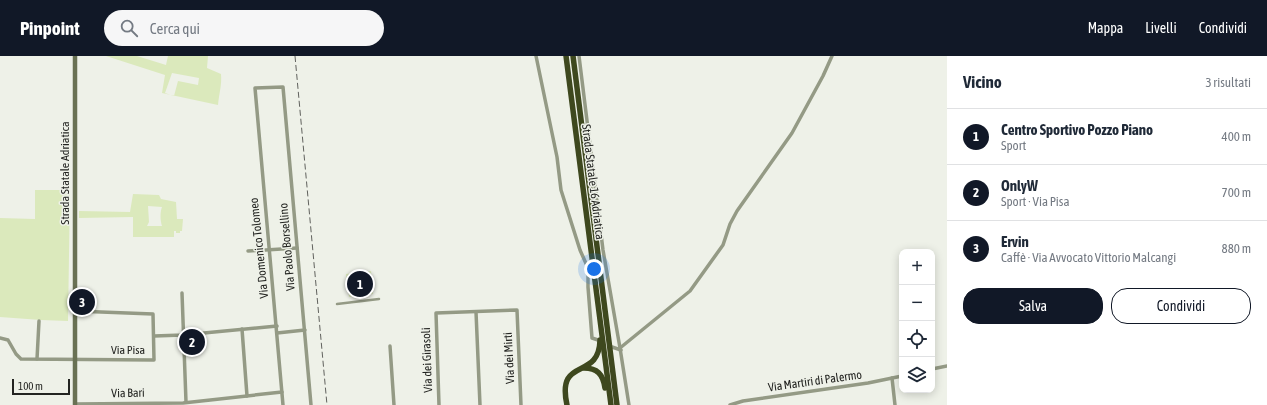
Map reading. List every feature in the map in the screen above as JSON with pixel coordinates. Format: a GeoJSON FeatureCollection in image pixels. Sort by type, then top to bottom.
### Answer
{"type":"FeatureCollection","features":[{"type":"Feature","properties":{"kind":"highway","name":"Strada Statale 16 Adriatica"},"geometry":{"type":"LineString","coordinates":[[566,56],[611,405]]}},
{"type":"Feature","properties":{"kind":"highway","name":"Strada Statale 16 Adriatica"},"geometry":{"type":"LineString","coordinates":[[573,56],[617,405]]}},
{"type":"Feature","properties":{"kind":"highway"},"geometry":{"type":"LineString","coordinates":[[584,368],[595,359],[599,352],[600,324]]}},
{"type":"Feature","properties":{"kind":"highway"},"geometry":{"type":"LineString","coordinates":[[566,405],[565,385],[568,376],[575,370],[584,368],[596,370],[603,377],[608,405]]}},
{"type":"Feature","properties":{"kind":"main road","name":"Strada Statale Adriatica"},"geometry":{"type":"LineString","coordinates":[[75,56],[75,404]]}},
{"type":"Feature","properties":{"kind":"street"},"geometry":{"type":"LineString","coordinates":[[536,56],[557,157],[560,190],[580,250],[588,268],[592,338],[598,340]]}},
{"type":"Feature","properties":{"kind":"street"},"geometry":{"type":"LineString","coordinates":[[579,56],[603,250],[629,405]]}},
{"type":"Feature","properties":{"kind":"street"},"geometry":{"type":"LineString","coordinates":[[620,349],[690,291],[723,245],[730,224],[737,211],[792,133],[823,76],[832,56]]}},
{"type":"Feature","properties":{"kind":"street","name":"Via Paolo Borsellino"},"geometry":{"type":"LineString","coordinates":[[255,88],[282,87],[311,405]]}},
{"type":"Feature","properties":{"kind":"street","name":"Via Domenico Tolomeo"},"geometry":{"type":"LineString","coordinates":[[255,88],[283,405]]}},
{"type":"Feature","properties":{"kind":"street"},"geometry":{"type":"LineString","coordinates":[[248,252],[297,248]]}},
{"type":"Feature","properties":{"kind":"street"},"geometry":{"type":"LineString","coordinates":[[182,293],[185,403]]}},
{"type":"Feature","properties":{"kind":"street"},"geometry":{"type":"LineString","coordinates":[[338,304],[379,299]]}},
{"type":"Feature","properties":{"kind":"street","name":"Via dei Mirti"},"geometry":{"type":"LineString","coordinates":[[476,312],[517,310],[521,405]]}},
{"type":"Feature","properties":{"kind":"street"},"geometry":{"type":"LineString","coordinates":[[75,311],[154,314],[154,336]]}},
{"type":"Feature","properties":{"kind":"street"},"geometry":{"type":"LineString","coordinates":[[476,312],[480,405]]}},
{"type":"Feature","properties":{"kind":"street","name":"Via dei Girasoli"},"geometry":{"type":"LineString","coordinates":[[439,405],[436,314],[476,312]]}},
{"type":"Feature","properties":{"kind":"street"},"geometry":{"type":"LineString","coordinates":[[37,359],[39,321]]}},
{"type":"Feature","properties":{"kind":"street","name":"Via Pisa"},"geometry":{"type":"LineString","coordinates":[[74,358],[154,360],[154,336],[184,335],[277,326]]}},
{"type":"Feature","properties":{"kind":"street"},"geometry":{"type":"LineString","coordinates":[[242,329],[247,396]]}},
{"type":"Feature","properties":{"kind":"street"},"geometry":{"type":"LineString","coordinates":[[277,333],[305,330]]}},
{"type":"Feature","properties":{"kind":"street"},"geometry":{"type":"LineString","coordinates":[[0,338],[6,339],[10,342],[20,359],[74,358]]}},
{"type":"Feature","properties":{"kind":"street"},"geometry":{"type":"LineString","coordinates":[[390,346],[394,405]]}},
{"type":"Feature","properties":{"kind":"street"},"geometry":{"type":"LineString","coordinates":[[612,347],[620,349]]}},
{"type":"Feature","properties":{"kind":"street"},"geometry":{"type":"LineString","coordinates":[[935,368],[947,366]]}},
{"type":"Feature","properties":{"kind":"street","name":"Via Martiri di Palermo"},"geometry":{"type":"LineString","coordinates":[[730,405],[743,401],[868,383],[899,377]]}},
{"type":"Feature","properties":{"kind":"street"},"geometry":{"type":"LineString","coordinates":[[892,378],[895,405]]}},
{"type":"Feature","properties":{"kind":"street","name":"Via Bari"},"geometry":{"type":"LineString","coordinates":[[75,404],[185,403],[282,392]]}},
{"type":"Feature","properties":{"kind":"green space"},"geometry":{"type":"Polygon","coordinates":[[[106,56],[137,56],[166,65],[168,56],[208,56],[207,68],[221,74],[218,105],[174,96],[178,81],[198,85],[199,78],[172,73],[165,93],[170,95],[162,93],[165,75],[106,56]]]}},
{"type":"Feature","properties":{"kind":"green space"},"geometry":{"type":"Polygon","coordinates":[[[35,190],[70,190],[68,321],[0,317],[0,218],[35,219],[35,190]]]}},
{"type":"Feature","properties":{"kind":"green space"},"geometry":{"type":"Polygon","coordinates":[[[133,194],[159,195],[161,199],[176,202],[177,219],[183,219],[182,231],[180,231],[180,233],[176,233],[176,231],[174,231],[174,237],[133,237],[133,217],[79,218],[79,211],[130,212],[133,194]],[[148,206],[149,222],[147,226],[162,226],[160,216],[162,207],[148,206]]]}},
{"type":"Feature","properties":{"kind":"green space"},"geometry":{"type":"Polygon","coordinates":[[[371,271],[373,294],[349,297],[346,274],[371,271]]]}},
{"type":"Feature","properties":{"kind":"railway"},"geometry":{"type":"LineString","coordinates":[[295,56],[327,405]]}},
{"type":"Feature","properties":{"kind":"place","name":"Centro Sportivo Pozzo Piano"},"geometry":{"type":"Point","coordinates":[360,284]}},
{"type":"Feature","properties":{"kind":"place","name":"Ervin"},"geometry":{"type":"Point","coordinates":[82,302]}},
{"type":"Feature","properties":{"kind":"place","name":"OnlyW"},"geometry":{"type":"Point","coordinates":[192,342]}}]}
